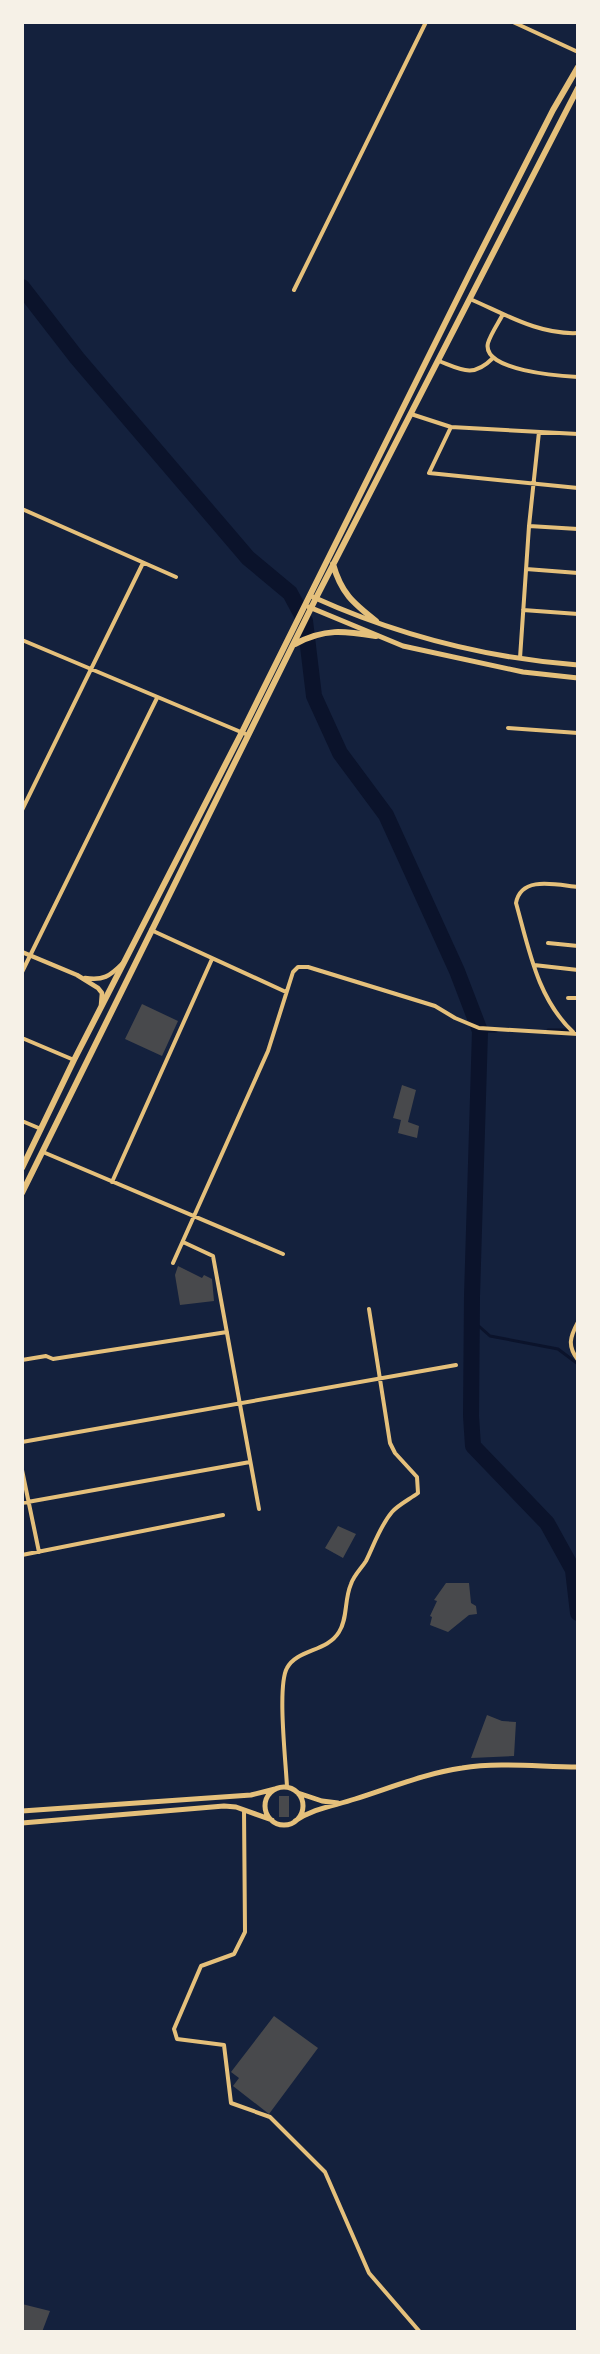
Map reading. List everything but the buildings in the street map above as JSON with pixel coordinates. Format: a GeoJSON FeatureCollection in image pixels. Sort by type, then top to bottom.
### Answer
{"type":"FeatureCollection","features":[{"type":"Feature","properties":{"kind":"highway"},"geometry":{"type":"LineString","coordinates":[[22,1193],[472,268],[553,110],[578,67]]}},
{"type":"Feature","properties":{"kind":"highway"},"geometry":{"type":"LineString","coordinates":[[313,597],[333,564],[578,88]]}},
{"type":"Feature","properties":{"kind":"highway"},"geometry":{"type":"LineString","coordinates":[[333,564],[340,585],[350,601],[376,621]]}},
{"type":"Feature","properties":{"kind":"highway"},"geometry":{"type":"LineString","coordinates":[[22,1168],[101,1006],[294,645],[308,607]]}},
{"type":"Feature","properties":{"kind":"highway"},"geometry":{"type":"LineString","coordinates":[[294,645],[309,636],[321,633],[344,631],[376,636]]}},
{"type":"Feature","properties":{"kind":"main road"},"geometry":{"type":"LineString","coordinates":[[313,597],[422,638],[520,659],[578,665]]}},
{"type":"Feature","properties":{"kind":"main road"},"geometry":{"type":"LineString","coordinates":[[308,607],[403,646],[523,672],[578,678]]}},
{"type":"Feature","properties":{"kind":"main road"},"geometry":{"type":"LineString","coordinates":[[22,1823],[224,1806],[244,1810],[283,1825],[309,1812],[462,1768],[578,1767]]}},
{"type":"Feature","properties":{"kind":"main road"},"geometry":{"type":"LineString","coordinates":[[22,1811],[251,1795],[287,1787],[322,1801],[342,1804]]}},
{"type":"Feature","properties":{"kind":"main road"},"geometry":{"type":"LineString","coordinates":[[272,1820],[268,1816],[265,1804],[270,1793],[275,1789]]}},
{"type":"Feature","properties":{"kind":"main road"},"geometry":{"type":"LineString","coordinates":[[295,1821],[302,1811],[303,1804],[298,1793]]}},
{"type":"Feature","properties":{"kind":"street"},"geometry":{"type":"LineString","coordinates":[[294,290],[426,22]]}},
{"type":"Feature","properties":{"kind":"street"},"geometry":{"type":"LineString","coordinates":[[513,22],[578,52]]}},
{"type":"Feature","properties":{"kind":"street"},"geometry":{"type":"LineString","coordinates":[[470,299],[541,330],[559,334],[578,333]]}},
{"type":"Feature","properties":{"kind":"street"},"geometry":{"type":"LineString","coordinates":[[503,314],[488,343],[488,350],[493,358],[531,373],[578,377]]}},
{"type":"Feature","properties":{"kind":"street"},"geometry":{"type":"LineString","coordinates":[[438,360],[465,371],[483,368],[493,358]]}},
{"type":"Feature","properties":{"kind":"street"},"geometry":{"type":"LineString","coordinates":[[411,414],[451,427],[578,434]]}},
{"type":"Feature","properties":{"kind":"street"},"geometry":{"type":"LineString","coordinates":[[451,427],[429,473],[578,488]]}},
{"type":"Feature","properties":{"kind":"street"},"geometry":{"type":"LineString","coordinates":[[520,659],[529,526],[539,432]]}},
{"type":"Feature","properties":{"kind":"street"},"geometry":{"type":"LineString","coordinates":[[22,509],[177,577]]}},
{"type":"Feature","properties":{"kind":"street"},"geometry":{"type":"LineString","coordinates":[[529,526],[578,529]]}},
{"type":"Feature","properties":{"kind":"street"},"geometry":{"type":"LineString","coordinates":[[22,810],[143,562]]}},
{"type":"Feature","properties":{"kind":"street"},"geometry":{"type":"LineString","coordinates":[[526,569],[578,573]]}},
{"type":"Feature","properties":{"kind":"street"},"geometry":{"type":"LineString","coordinates":[[523,610],[578,614]]}},
{"type":"Feature","properties":{"kind":"street"},"geometry":{"type":"LineString","coordinates":[[22,640],[245,733]]}},
{"type":"Feature","properties":{"kind":"street"},"geometry":{"type":"LineString","coordinates":[[22,972],[158,698]]}},
{"type":"Feature","properties":{"kind":"street"},"geometry":{"type":"LineString","coordinates":[[508,728],[578,733]]}},
{"type":"Feature","properties":{"kind":"street"},"geometry":{"type":"LineString","coordinates":[[575,1033],[558,1018],[547,1001],[516,903],[517,894],[523,887],[536,884],[578,887]]}},
{"type":"Feature","properties":{"kind":"street"},"geometry":{"type":"LineString","coordinates":[[151,930],[286,992]]}},
{"type":"Feature","properties":{"kind":"street"},"geometry":{"type":"LineString","coordinates":[[548,944],[578,946]]}},
{"type":"Feature","properties":{"kind":"street"},"geometry":{"type":"LineString","coordinates":[[22,952],[88,979],[111,975],[124,962]]}},
{"type":"Feature","properties":{"kind":"street"},"geometry":{"type":"LineString","coordinates":[[112,1182],[212,959]]}},
{"type":"Feature","properties":{"kind":"street"},"geometry":{"type":"LineString","coordinates":[[534,965],[578,970]]}},
{"type":"Feature","properties":{"kind":"street"},"geometry":{"type":"LineString","coordinates":[[173,1263],[268,1051],[293,972],[298,967],[304,966],[435,1006],[479,1028],[575,1033]]}},
{"type":"Feature","properties":{"kind":"street"},"geometry":{"type":"LineString","coordinates":[[77,975],[102,993],[101,1006]]}},
{"type":"Feature","properties":{"kind":"street"},"geometry":{"type":"LineString","coordinates":[[568,998],[578,999]]}},
{"type":"Feature","properties":{"kind":"street"},"geometry":{"type":"LineString","coordinates":[[22,1038],[74,1060]]}},
{"type":"Feature","properties":{"kind":"street"},"geometry":{"type":"LineString","coordinates":[[22,1121],[42,1129]]}},
{"type":"Feature","properties":{"kind":"street"},"geometry":{"type":"LineString","coordinates":[[43,1152],[283,1254]]}},
{"type":"Feature","properties":{"kind":"street"},"geometry":{"type":"LineString","coordinates":[[183,1242],[213,1256],[259,1509]]}},
{"type":"Feature","properties":{"kind":"street"},"geometry":{"type":"LineString","coordinates":[[287,1787],[282,1684],[287,1667],[296,1658],[326,1645],[338,1634],[344,1621],[345,1601],[351,1582],[364,1563],[381,1528],[393,1511],[418,1493],[417,1477],[395,1453],[390,1443],[369,1309]]}},
{"type":"Feature","properties":{"kind":"street"},"geometry":{"type":"LineString","coordinates":[[578,1322],[570,1336],[572,1354],[578,1360]]}},
{"type":"Feature","properties":{"kind":"street"},"geometry":{"type":"LineString","coordinates":[[22,1360],[46,1356],[53,1359],[227,1332]]}},
{"type":"Feature","properties":{"kind":"street"},"geometry":{"type":"LineString","coordinates":[[22,1442],[456,1365]]}},
{"type":"Feature","properties":{"kind":"street"},"geometry":{"type":"LineString","coordinates":[[22,1503],[250,1462]]}},
{"type":"Feature","properties":{"kind":"street"},"geometry":{"type":"LineString","coordinates":[[22,1470],[39,1552]]}},
{"type":"Feature","properties":{"kind":"street"},"geometry":{"type":"LineString","coordinates":[[22,1555],[223,1515]]}},
{"type":"Feature","properties":{"kind":"street"},"geometry":{"type":"LineString","coordinates":[[244,1810],[245,1932],[234,1954],[201,1966],[174,2029],[177,2039],[224,2045],[231,2103],[270,2117],[325,2172],[369,2273],[420,2331]]}},
{"type":"Feature","properties":{"kind":"waterway"},"geometry":{"type":"LineString","coordinates":[[22,287],[77,358],[248,558],[290,593],[305,621],[314,696],[340,753],[386,815],[457,971],[480,1031],[472,1296],[473,1446],[547,1523],[573,1570],[578,1613]]}},
{"type":"Feature","properties":{"kind":"waterway"},"geometry":{"type":"LineString","coordinates":[[548,1030],[570,1030],[578,1036]]}},
{"type":"Feature","properties":{"kind":"waterway"},"geometry":{"type":"LineString","coordinates":[[480,1031],[496,1031]]}},
{"type":"Feature","properties":{"kind":"waterway"},"geometry":{"type":"LineString","coordinates":[[472,1320],[490,1336],[558,1349],[578,1364]]}}]}
